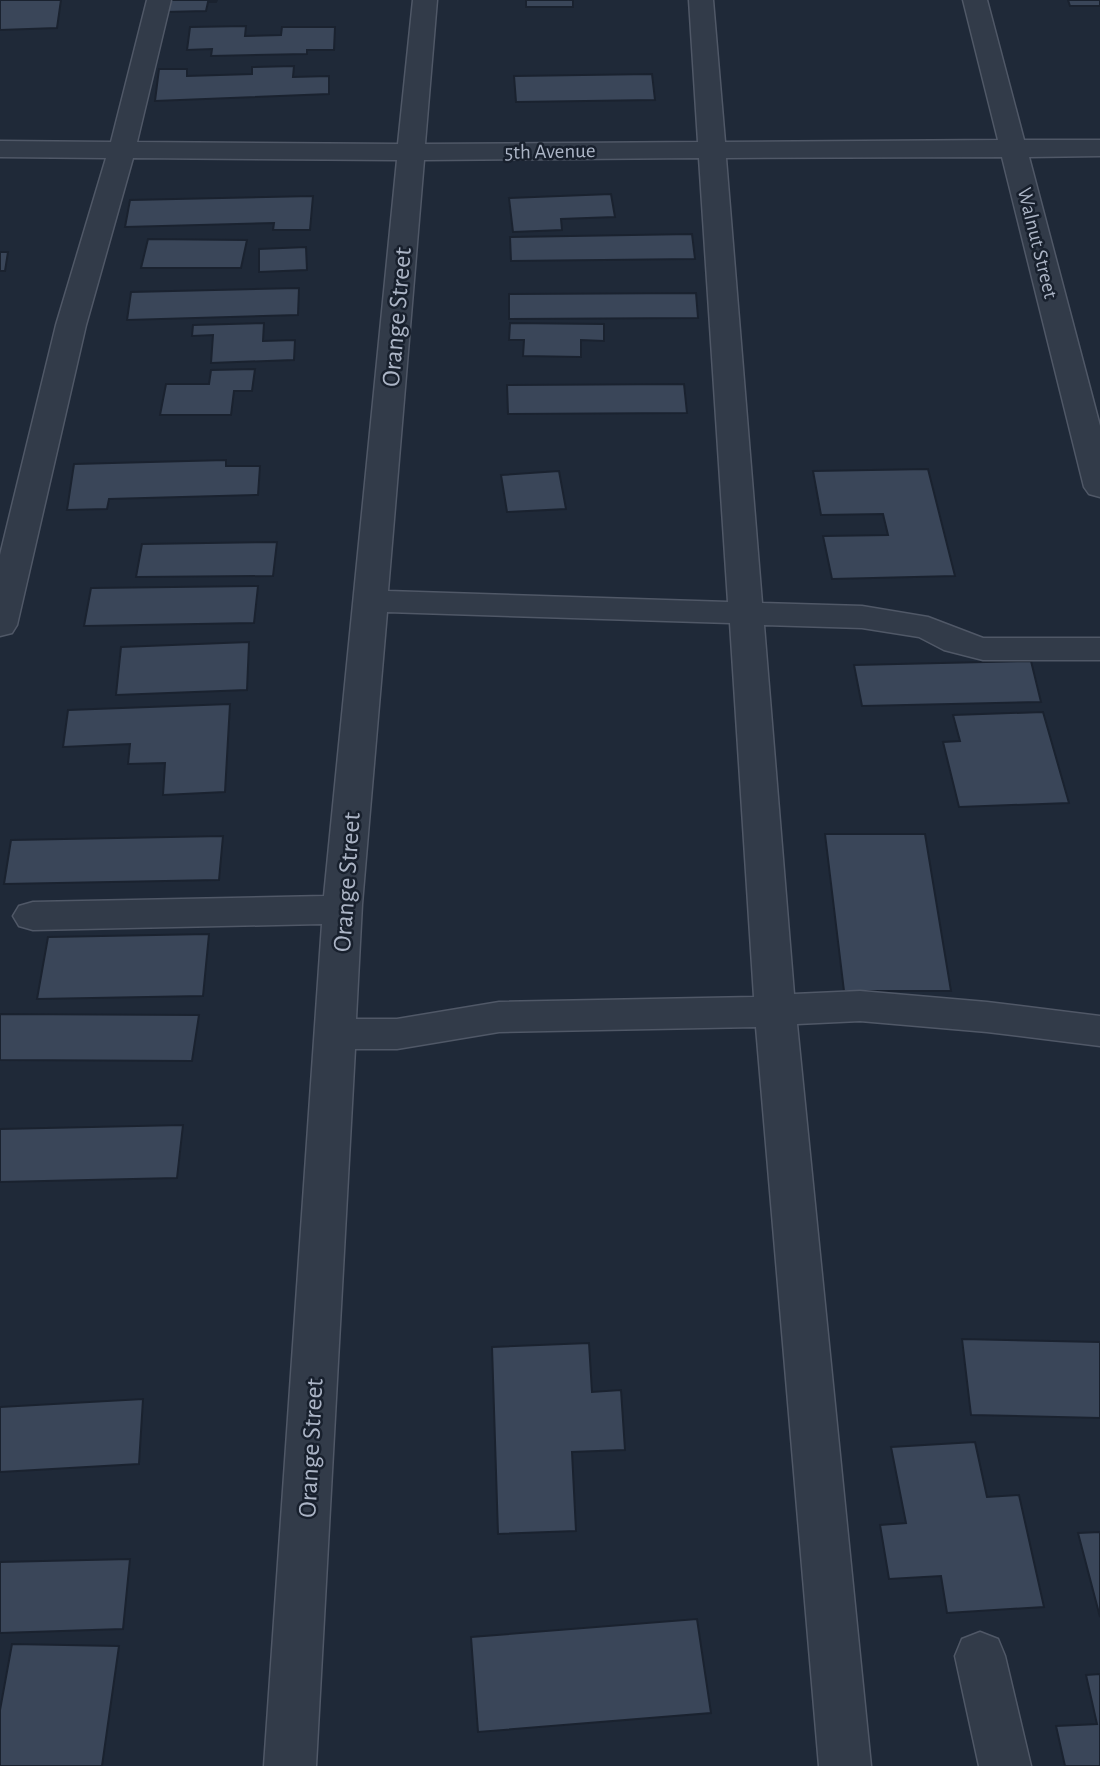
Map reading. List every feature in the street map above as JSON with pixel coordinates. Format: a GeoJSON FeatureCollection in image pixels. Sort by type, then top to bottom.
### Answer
{"type":"FeatureCollection","features":[{"type":"Feature","properties":{"kind":"street"},"geometry":{"type":"LineString","coordinates":[[0,625],[71,325],[122,150],[159,0]]}},
{"type":"Feature","properties":{"kind":"street","name":"Orange Street"},"geometry":{"type":"LineString","coordinates":[[290,1766],[343,910],[425,0]]}},
{"type":"Feature","properties":{"kind":"street"},"geometry":{"type":"LineString","coordinates":[[701,0],[776,1010],[845,1766]]}},
{"type":"Feature","properties":{"kind":"street","name":"Walnut Street"},"geometry":{"type":"LineString","coordinates":[[975,0],[1100,487]]}},
{"type":"Feature","properties":{"kind":"street","name":"5th Avenue"},"geometry":{"type":"LineString","coordinates":[[0,149],[411,152],[1014,146],[1100,148]]}},
{"type":"Feature","properties":{"kind":"street"},"geometry":{"type":"LineString","coordinates":[[370,601],[862,617],[928,628],[956,642],[983,649],[1100,649]]}},
{"type":"Feature","properties":{"kind":"street"},"geometry":{"type":"LineString","coordinates":[[33,916],[343,910]]}},
{"type":"Feature","properties":{"kind":"street"},"geometry":{"type":"LineString","coordinates":[[335,1034],[397,1034],[499,1017],[860,1006],[987,1017],[1100,1031]]}},
{"type":"Feature","properties":{"kind":"street"},"geometry":{"type":"LineString","coordinates":[[980,1656],[1005,1766]]}},
{"type":"Feature","properties":{"kind":"building"},"geometry":{"type":"Polygon","coordinates":[[[0,0],[61,0],[57,28],[0,30],[0,0]]]}},
{"type":"Feature","properties":{"kind":"building"},"geometry":{"type":"Polygon","coordinates":[[[167,0],[217,0],[208,2],[206,11],[165,12],[167,0]]]}},
{"type":"Feature","properties":{"kind":"building"},"geometry":{"type":"Polygon","coordinates":[[[526,0],[573,0],[573,7],[526,7],[526,0]]]}},
{"type":"Feature","properties":{"kind":"building"},"geometry":{"type":"Polygon","coordinates":[[[1068,0],[1100,0],[1100,6],[1070,6],[1068,0]]]}},
{"type":"Feature","properties":{"kind":"building"},"geometry":{"type":"Polygon","coordinates":[[[246,26],[245,36],[281,35],[282,27],[335,27],[334,50],[307,50],[307,54],[211,56],[212,49],[187,50],[190,27],[246,26]]]}},
{"type":"Feature","properties":{"kind":"building"},"geometry":{"type":"Polygon","coordinates":[[[294,66],[293,77],[329,76],[329,94],[155,101],[159,69],[187,69],[187,76],[252,74],[252,67],[294,66]]]}},
{"type":"Feature","properties":{"kind":"building"},"geometry":{"type":"Polygon","coordinates":[[[652,74],[655,100],[516,102],[514,76],[652,74]]]}},
{"type":"Feature","properties":{"kind":"building"},"geometry":{"type":"Polygon","coordinates":[[[611,194],[615,217],[561,219],[562,230],[513,232],[509,198],[611,194]]]}},
{"type":"Feature","properties":{"kind":"building"},"geometry":{"type":"Polygon","coordinates":[[[313,196],[310,230],[273,230],[274,223],[125,227],[130,200],[313,196]]]}},
{"type":"Feature","properties":{"kind":"building"},"geometry":{"type":"Polygon","coordinates":[[[692,234],[695,259],[511,261],[510,237],[692,234]]]}},
{"type":"Feature","properties":{"kind":"building"},"geometry":{"type":"Polygon","coordinates":[[[148,239],[247,240],[241,268],[141,268],[148,239]]]}},
{"type":"Feature","properties":{"kind":"building"},"geometry":{"type":"Polygon","coordinates":[[[306,247],[307,270],[259,272],[259,249],[306,247]]]}},
{"type":"Feature","properties":{"kind":"building"},"geometry":{"type":"Polygon","coordinates":[[[0,252],[8,252],[5,271],[0,271],[0,252]]]}},
{"type":"Feature","properties":{"kind":"building"},"geometry":{"type":"Polygon","coordinates":[[[299,288],[298,315],[127,320],[131,292],[299,288]]]}},
{"type":"Feature","properties":{"kind":"building"},"geometry":{"type":"Polygon","coordinates":[[[696,293],[698,318],[509,319],[509,294],[696,293]]]}},
{"type":"Feature","properties":{"kind":"building"},"geometry":{"type":"Polygon","coordinates":[[[264,323],[263,341],[295,340],[294,360],[211,363],[213,335],[192,336],[193,325],[264,323]]]}},
{"type":"Feature","properties":{"kind":"building"},"geometry":{"type":"Polygon","coordinates":[[[510,323],[604,324],[604,341],[581,340],[581,357],[523,356],[524,340],[509,340],[510,323]]]}},
{"type":"Feature","properties":{"kind":"building"},"geometry":{"type":"Polygon","coordinates":[[[255,369],[252,391],[234,391],[231,415],[160,415],[166,384],[209,384],[211,370],[255,369]]]}},
{"type":"Feature","properties":{"kind":"building"},"geometry":{"type":"Polygon","coordinates":[[[684,384],[687,413],[508,414],[507,385],[684,384]]]}},
{"type":"Feature","properties":{"kind":"building"},"geometry":{"type":"Polygon","coordinates":[[[226,460],[226,466],[260,466],[258,495],[109,499],[107,509],[67,510],[74,464],[226,460]]]}},
{"type":"Feature","properties":{"kind":"building"},"geometry":{"type":"Polygon","coordinates":[[[928,469],[955,576],[832,579],[823,536],[888,535],[883,514],[821,515],[813,471],[928,469]]]}},
{"type":"Feature","properties":{"kind":"building"},"geometry":{"type":"Polygon","coordinates":[[[559,471],[566,509],[507,512],[501,475],[559,471]]]}},
{"type":"Feature","properties":{"kind":"building"},"geometry":{"type":"Polygon","coordinates":[[[277,542],[273,576],[136,577],[142,544],[277,542]]]}},
{"type":"Feature","properties":{"kind":"building"},"geometry":{"type":"Polygon","coordinates":[[[258,586],[254,623],[84,626],[91,588],[258,586]]]}},
{"type":"Feature","properties":{"kind":"building"},"geometry":{"type":"Polygon","coordinates":[[[249,642],[247,690],[116,695],[121,647],[249,642]]]}},
{"type":"Feature","properties":{"kind":"building"},"geometry":{"type":"Polygon","coordinates":[[[1031,661],[1041,702],[862,706],[854,665],[1031,661]]]}},
{"type":"Feature","properties":{"kind":"building"},"geometry":{"type":"Polygon","coordinates":[[[230,704],[225,792],[163,795],[165,763],[128,764],[130,744],[63,747],[68,710],[230,704]]]}},
{"type":"Feature","properties":{"kind":"building"},"geometry":{"type":"Polygon","coordinates":[[[1043,712],[1069,803],[959,807],[943,742],[960,741],[953,715],[1043,712]]]}},
{"type":"Feature","properties":{"kind":"building"},"geometry":{"type":"Polygon","coordinates":[[[825,834],[925,834],[951,991],[844,991],[825,834]]]}},
{"type":"Feature","properties":{"kind":"building"},"geometry":{"type":"Polygon","coordinates":[[[223,836],[219,880],[4,884],[11,840],[223,836]]]}},
{"type":"Feature","properties":{"kind":"building"},"geometry":{"type":"Polygon","coordinates":[[[209,934],[203,996],[37,999],[48,937],[209,934]]]}},
{"type":"Feature","properties":{"kind":"building"},"geometry":{"type":"Polygon","coordinates":[[[0,1014],[199,1015],[192,1061],[0,1060],[0,1014]]]}},
{"type":"Feature","properties":{"kind":"building"},"geometry":{"type":"Polygon","coordinates":[[[183,1125],[177,1178],[0,1182],[0,1129],[183,1125]]]}},
{"type":"Feature","properties":{"kind":"building"},"geometry":{"type":"Polygon","coordinates":[[[962,1339],[1100,1342],[1100,1418],[971,1415],[962,1339]]]}},
{"type":"Feature","properties":{"kind":"building"},"geometry":{"type":"Polygon","coordinates":[[[589,1343],[592,1392],[621,1390],[625,1450],[572,1452],[576,1531],[498,1534],[492,1347],[589,1343]]]}},
{"type":"Feature","properties":{"kind":"building"},"geometry":{"type":"Polygon","coordinates":[[[143,1399],[139,1464],[0,1472],[0,1407],[143,1399]]]}},
{"type":"Feature","properties":{"kind":"building"},"geometry":{"type":"Polygon","coordinates":[[[975,1442],[987,1497],[1019,1495],[1044,1607],[947,1613],[941,1576],[889,1579],[880,1525],[906,1523],[891,1447],[975,1442]]]}},
{"type":"Feature","properties":{"kind":"building"},"geometry":{"type":"Polygon","coordinates":[[[1100,1532],[1100,1617],[1078,1533],[1100,1532]]]}},
{"type":"Feature","properties":{"kind":"building"},"geometry":{"type":"Polygon","coordinates":[[[130,1559],[123,1629],[0,1633],[0,1562],[130,1559]]]}},
{"type":"Feature","properties":{"kind":"building"},"geometry":{"type":"Polygon","coordinates":[[[697,1619],[711,1713],[478,1732],[471,1637],[697,1619]]]}},
{"type":"Feature","properties":{"kind":"building"},"geometry":{"type":"Polygon","coordinates":[[[12,1644],[119,1646],[102,1766],[0,1766],[0,1710],[12,1644]]]}},
{"type":"Feature","properties":{"kind":"building"},"geometry":{"type":"Polygon","coordinates":[[[1100,1674],[1100,1766],[1065,1766],[1056,1726],[1097,1724],[1086,1675],[1100,1674]]]}}]}
